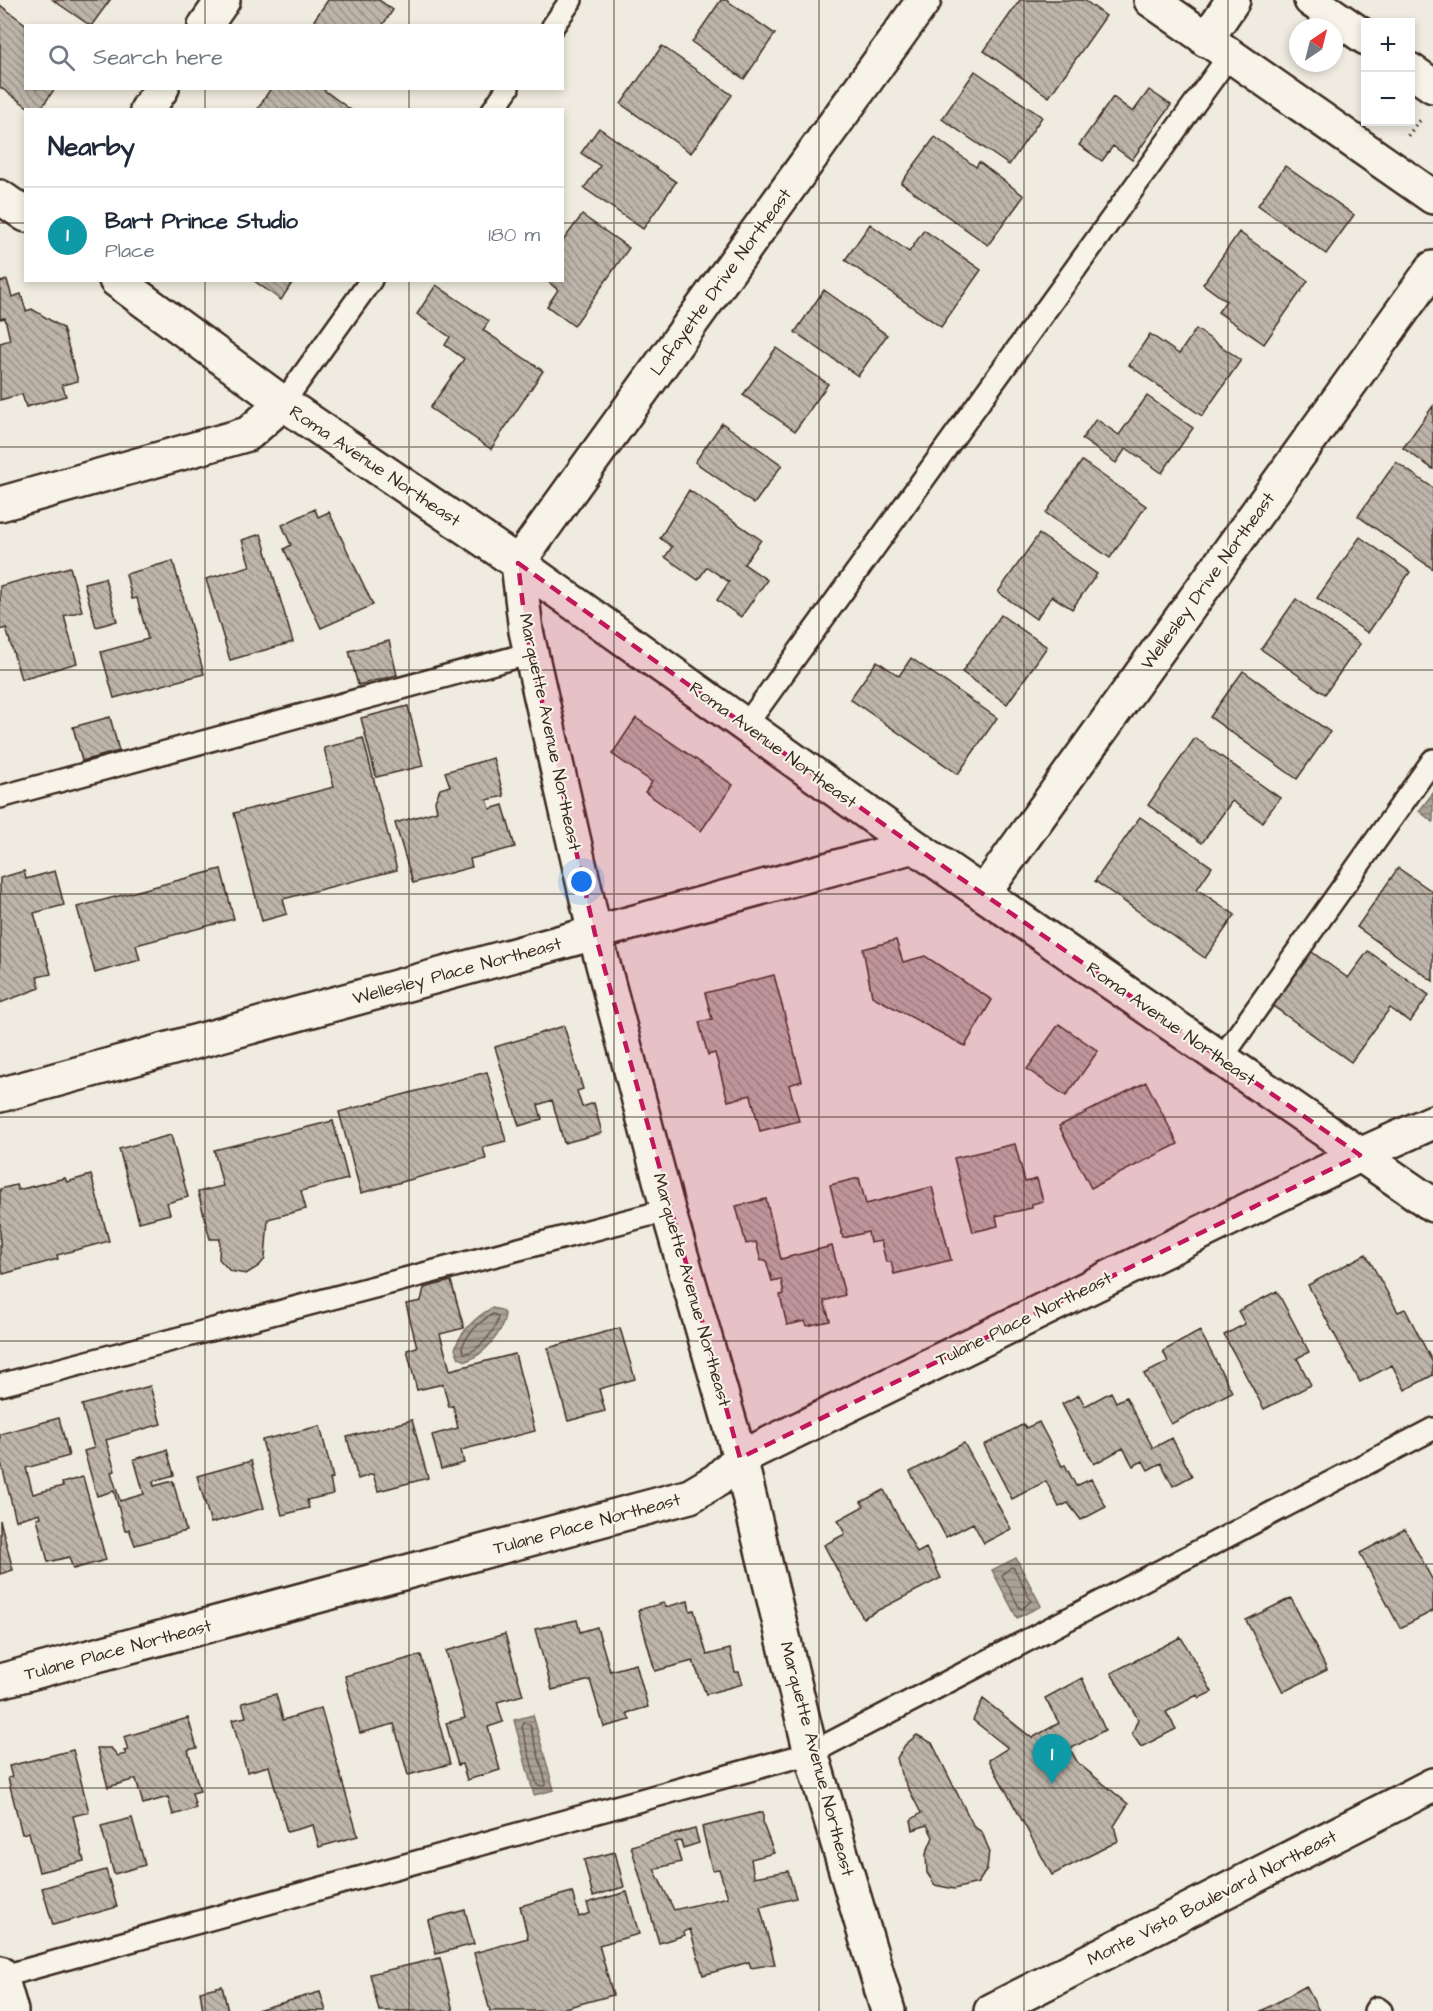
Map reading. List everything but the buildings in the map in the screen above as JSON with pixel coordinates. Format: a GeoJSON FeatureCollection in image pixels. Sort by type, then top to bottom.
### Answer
{"type":"FeatureCollection","features":[{"type":"Feature","properties":{"kind":"street"},"geometry":{"type":"LineString","coordinates":[[206,24],[223,0]]}},
{"type":"Feature","properties":{"kind":"street","name":"Lafayette Drive Northeast"},"geometry":{"type":"LineString","coordinates":[[518,563],[924,0]]}},
{"type":"Feature","properties":{"kind":"street"},"geometry":{"type":"LineString","coordinates":[[1151,0],[1433,197]]}},
{"type":"Feature","properties":{"kind":"street"},"geometry":{"type":"LineString","coordinates":[[1218,48],[1233,0]]}},
{"type":"Feature","properties":{"kind":"street"},"geometry":{"type":"LineString","coordinates":[[1311,0],[1361,35]]}},
{"type":"Feature","properties":{"kind":"street"},"geometry":{"type":"LineString","coordinates":[[1413,72],[1433,86]]}},
{"type":"Feature","properties":{"kind":"street"},"geometry":{"type":"LineString","coordinates":[[148,108],[161,90]]}},
{"type":"Feature","properties":{"kind":"street","name":"Wellesley Drive Northeast"},"geometry":{"type":"LineString","coordinates":[[983,894],[1433,268]]}},
{"type":"Feature","properties":{"kind":"street","name":"Roma Avenue Northeast"},"geometry":{"type":"LineString","coordinates":[[119,282],[283,403],[518,563],[914,846],[1433,1205]]}},
{"type":"Feature","properties":{"kind":"street"},"geometry":{"type":"LineString","coordinates":[[0,504],[248,434],[283,403]]}},
{"type":"Feature","properties":{"kind":"street","name":"Marquette Avenue Northeast"},"geometry":{"type":"LineString","coordinates":[[518,563],[531,653],[595,934],[668,1210],[740,1458],[811,1753],[888,2011]]}},
{"type":"Feature","properties":{"kind":"street","name":"Wellesley Place Northeast"},"geometry":{"type":"LineString","coordinates":[[0,1095],[914,846]]}},
{"type":"Feature","properties":{"kind":"street","name":"Tulane Place Northeast"},"geometry":{"type":"LineString","coordinates":[[0,1681],[690,1496],[717,1480],[740,1458],[1360,1155],[1433,1122]]}},
{"type":"Feature","properties":{"kind":"street","name":"Monte Vista Boulevard Northeast"},"geometry":{"type":"LineString","coordinates":[[991,2011],[1433,1785]]}},
{"type":"Feature","properties":{"kind":"street"},"geometry":{"type":"LineString","coordinates":[[0,1976],[11,2011]]}},
{"type":"Feature","properties":{"kind":"lane"},"geometry":{"type":"LineString","coordinates":[[554,24],[571,0]]}},
{"type":"Feature","properties":{"kind":"lane"},"geometry":{"type":"LineString","coordinates":[[746,724],[1218,48]]}},
{"type":"Feature","properties":{"kind":"lane"},"geometry":{"type":"LineString","coordinates":[[494,108],[507,90]]}},
{"type":"Feature","properties":{"kind":"lane"},"geometry":{"type":"LineString","coordinates":[[283,403],[370,282]]}},
{"type":"Feature","properties":{"kind":"lane"},"geometry":{"type":"LineString","coordinates":[[0,797],[531,653]]}},
{"type":"Feature","properties":{"kind":"lane"},"geometry":{"type":"LineString","coordinates":[[1221,1059],[1433,760]]}},
{"type":"Feature","properties":{"kind":"lane"},"geometry":{"type":"LineString","coordinates":[[0,1385],[668,1210]]}},
{"type":"Feature","properties":{"kind":"lane"},"geometry":{"type":"LineString","coordinates":[[0,1976],[811,1753],[1433,1429]]}},
{"type":"Feature","properties":{"kind":"lane"},"geometry":{"type":"LineString","coordinates":[[1375,2011],[1377,2008],[1381,2011]]}},
{"type":"Feature","properties":{"kind":"path"},"geometry":{"type":"LineString","coordinates":[[1405,139],[1420,120]]}},
{"type":"Feature","properties":{"kind":"highlighted area"},"geometry":{"type":"Polygon","coordinates":[[[518,563],[914,846],[1360,1155],[740,1458],[595,934],[526,631],[518,563]]]}},
{"type":"Feature","properties":{"kind":"water"},"geometry":{"type":"Polygon","coordinates":[[[1433,793],[1433,822],[1419,811],[1433,793]]]}},
{"type":"Feature","properties":{"kind":"water"},"geometry":{"type":"Polygon","coordinates":[[[492,1308],[501,1310],[505,1315],[497,1336],[486,1349],[473,1358],[466,1361],[459,1358],[455,1349],[457,1343],[475,1320],[492,1308]]]}},
{"type":"Feature","properties":{"kind":"water"},"geometry":{"type":"Polygon","coordinates":[[[1016,1558],[1041,1606],[1017,1618],[992,1570],[1016,1558]]]}},
{"type":"Feature","properties":{"kind":"water"},"geometry":{"type":"Polygon","coordinates":[[[533,1715],[554,1790],[534,1795],[514,1720],[533,1715]]]}},
{"type":"Feature","properties":{"kind":"place","name":"Bart Prince Studio"},"geometry":{"type":"Point","coordinates":[1052,1784]}}]}
